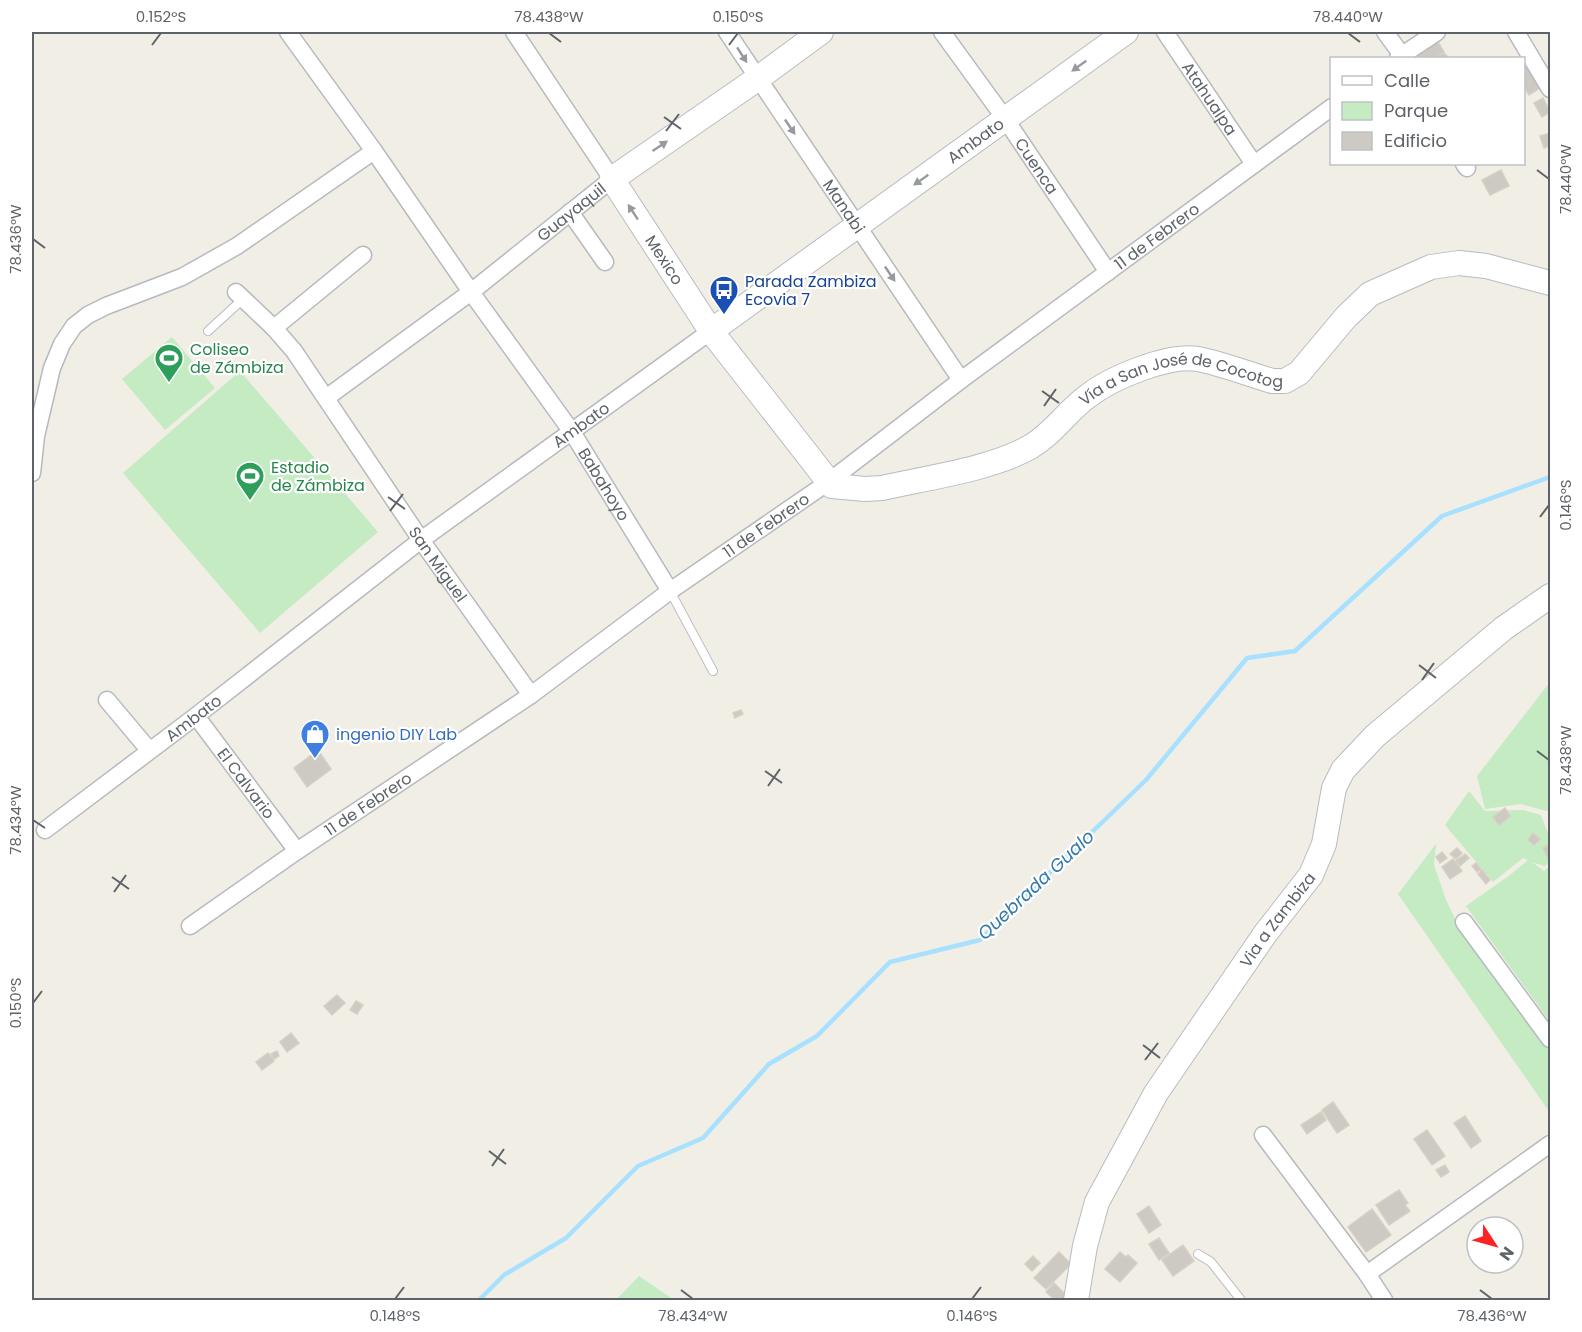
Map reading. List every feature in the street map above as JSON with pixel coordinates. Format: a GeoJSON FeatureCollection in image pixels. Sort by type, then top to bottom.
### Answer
{"type":"FeatureCollection","features":[{"type":"Feature","properties":{"kind":"street","name":"Babahoyo"},"geometry":{"type":"LineString","coordinates":[[288,32],[572,432],[670,591]]}},
{"type":"Feature","properties":{"kind":"street","name":"Mexico"},"geometry":{"type":"LineString","coordinates":[[513,32],[612,178],[711,331],[827,483]]}},
{"type":"Feature","properties":{"kind":"street","name":"Manabi"},"geometry":{"type":"LineString","coordinates":[[726,32],[962,380]]}},
{"type":"Feature","properties":{"kind":"street","name":"Guayaquil"},"geometry":{"type":"LineString","coordinates":[[326,399],[471,292],[612,178],[757,79],[821,32]]}},
{"type":"Feature","properties":{"kind":"street","name":"Cuenca"},"geometry":{"type":"LineString","coordinates":[[942,32],[1006,120],[1108,272]]}},
{"type":"Feature","properties":{"kind":"street","name":"Ambato"},"geometry":{"type":"LineString","coordinates":[[45,830],[196,716],[421,540],[1126,32]]}},
{"type":"Feature","properties":{"kind":"street","name":"Atahualpa"},"geometry":{"type":"LineString","coordinates":[[1164,32],[1254,164]]}},
{"type":"Feature","properties":{"kind":"street"},"geometry":{"type":"LineString","coordinates":[[1385,32],[1400,57]]}},
{"type":"Feature","properties":{"kind":"street"},"geometry":{"type":"LineString","coordinates":[[1402,57],[1437,32]]}},
{"type":"Feature","properties":{"kind":"street"},"geometry":{"type":"LineString","coordinates":[[1516,32],[1551,89]]}},
{"type":"Feature","properties":{"kind":"street","name":"11 de Febrero"},"geometry":{"type":"LineString","coordinates":[[190,926],[297,851],[531,695],[670,591],[827,483],[962,380],[1330,108]]}},
{"type":"Feature","properties":{"kind":"street"},"geometry":{"type":"LineString","coordinates":[[32,473],[36,436],[52,368],[62,344],[74,326],[88,315],[106,306],[182,277],[237,246],[374,151]]}},
{"type":"Feature","properties":{"kind":"street"},"geometry":{"type":"LineString","coordinates":[[570,212],[605,262]]}},
{"type":"Feature","properties":{"kind":"street"},"geometry":{"type":"LineString","coordinates":[[274,328],[363,255]]}},
{"type":"Feature","properties":{"kind":"street","name":"Vía a San José de Cocotog"},"geometry":{"type":"LineString","coordinates":[[827,483],[832,486],[882,488],[984,465],[1016,455],[1045,438],[1088,395],[1127,372],[1173,360],[1196,359],[1272,381],[1285,381],[1299,373],[1346,317],[1371,294],[1431,267],[1459,263],[1486,266],[1551,283]]}},
{"type":"Feature","properties":{"kind":"street","name":"San Miguel"},"geometry":{"type":"LineString","coordinates":[[240,296],[274,328],[294,351],[421,540],[531,695]]}},
{"type":"Feature","properties":{"kind":"street","name":"Via a Zambiza"},"geometry":{"type":"LineString","coordinates":[[1076,1300],[1085,1246],[1097,1202],[1155,1093],[1265,934],[1311,875],[1324,844],[1334,788],[1344,770],[1375,736],[1504,628],[1551,596]]}},
{"type":"Feature","properties":{"kind":"street"},"geometry":{"type":"LineString","coordinates":[[107,700],[149,750]]}},
{"type":"Feature","properties":{"kind":"street","name":"El Calvario"},"geometry":{"type":"LineString","coordinates":[[196,716],[297,851]]}},
{"type":"Feature","properties":{"kind":"street"},"geometry":{"type":"LineString","coordinates":[[1464,922],[1551,1039]]}},
{"type":"Feature","properties":{"kind":"street"},"geometry":{"type":"LineString","coordinates":[[1263,1135],[1384,1300]]}},
{"type":"Feature","properties":{"kind":"street"},"geometry":{"type":"LineString","coordinates":[[1367,1274],[1551,1144]]}},
{"type":"Feature","properties":{"kind":"lane"},"geometry":{"type":"LineString","coordinates":[[208,331],[240,296]]}},
{"type":"Feature","properties":{"kind":"lane"},"geometry":{"type":"LineString","coordinates":[[670,591],[712,671]]}},
{"type":"Feature","properties":{"kind":"lane"},"geometry":{"type":"LineString","coordinates":[[1198,1254],[1211,1262],[1241,1300]]}},
{"type":"Feature","properties":{"kind":"green space","name":"Coliseo de Zámbiza"},"geometry":{"type":"Polygon","coordinates":[[[172,337],[215,388],[165,430],[122,379],[172,337]]]}},
{"type":"Feature","properties":{"kind":"green space","name":"Estadio de Zámbiza"},"geometry":{"type":"Polygon","coordinates":[[[240,371],[378,532],[260,633],[123,473],[240,371]]]}},
{"type":"Feature","properties":{"kind":"green space"},"geometry":{"type":"Polygon","coordinates":[[[1550,682],[1550,812],[1521,804],[1485,809],[1477,776],[1550,682]]]}},
{"type":"Feature","properties":{"kind":"green space"},"geometry":{"type":"Polygon","coordinates":[[[1469,791],[1485,811],[1523,810],[1541,815],[1550,839],[1550,863],[1544,866],[1532,862],[1544,871],[1550,866],[1550,1022],[1466,906],[1528,860],[1523,858],[1493,882],[1445,825],[1469,791]]]}},
{"type":"Feature","properties":{"kind":"green space"},"geometry":{"type":"Polygon","coordinates":[[[1436,844],[1434,865],[1446,900],[1460,929],[1550,1051],[1550,1109],[1548,1110],[1398,894],[1436,844]]]}},
{"type":"Feature","properties":{"kind":"green space"},"geometry":{"type":"Polygon","coordinates":[[[639,1276],[674,1300],[616,1300],[639,1276]]]}},
{"type":"Feature","properties":{"kind":"building"},"geometry":{"type":"Polygon","coordinates":[[[1438,42],[1444,52],[1436,57],[1417,57],[1438,42]]]}},
{"type":"Feature","properties":{"kind":"building"},"geometry":{"type":"Polygon","coordinates":[[[1527,62],[1543,86],[1529,95],[1525,89],[1525,64],[1527,62]]]}},
{"type":"Feature","properties":{"kind":"building"},"geometry":{"type":"Polygon","coordinates":[[[1543,98],[1550,112],[1542,117],[1534,103],[1543,98]]]}},
{"type":"Feature","properties":{"kind":"building"},"geometry":{"type":"Polygon","coordinates":[[[1550,133],[1550,146],[1544,148],[1540,136],[1550,133]]]}},
{"type":"Feature","properties":{"kind":"building"},"geometry":{"type":"Polygon","coordinates":[[[1501,170],[1509,186],[1490,195],[1482,180],[1501,170]]]}},
{"type":"Feature","properties":{"kind":"building"},"geometry":{"type":"Polygon","coordinates":[[[741,710],[743,714],[735,718],[733,713],[741,710]]]}},
{"type":"Feature","properties":{"kind":"building","name":"ingenio DIY Lab"},"geometry":{"type":"Polygon","coordinates":[[[318,750],[331,769],[307,787],[294,768],[318,750]]]}},
{"type":"Feature","properties":{"kind":"building"},"geometry":{"type":"Polygon","coordinates":[[[1505,808],[1510,816],[1499,825],[1493,817],[1505,808]]]}},
{"type":"Feature","properties":{"kind":"building"},"geometry":{"type":"Polygon","coordinates":[[[1533,833],[1540,839],[1534,845],[1528,840],[1533,833]]]}},
{"type":"Feature","properties":{"kind":"building"},"geometry":{"type":"Polygon","coordinates":[[[1550,844],[1550,857],[1548,858],[1543,848],[1550,844]]]}},
{"type":"Feature","properties":{"kind":"building"},"geometry":{"type":"Polygon","coordinates":[[[1457,848],[1462,853],[1456,859],[1450,854],[1457,848]]]}},
{"type":"Feature","properties":{"kind":"building"},"geometry":{"type":"Polygon","coordinates":[[[1442,852],[1447,858],[1440,863],[1436,857],[1442,852]]]}},
{"type":"Feature","properties":{"kind":"building"},"geometry":{"type":"Polygon","coordinates":[[[1465,854],[1469,858],[1460,866],[1456,861],[1465,854]]]}},
{"type":"Feature","properties":{"kind":"building"},"geometry":{"type":"Polygon","coordinates":[[[1453,859],[1462,871],[1450,879],[1442,867],[1453,859]]]}},
{"type":"Feature","properties":{"kind":"building"},"geometry":{"type":"Polygon","coordinates":[[[1476,863],[1481,869],[1477,872],[1472,866],[1476,863]]]}},
{"type":"Feature","properties":{"kind":"building"},"geometry":{"type":"Polygon","coordinates":[[[1482,870],[1490,880],[1486,884],[1478,874],[1482,870]]]}},
{"type":"Feature","properties":{"kind":"building"},"geometry":{"type":"Polygon","coordinates":[[[337,995],[345,1003],[332,1015],[324,1006],[337,995]]]}},
{"type":"Feature","properties":{"kind":"building"},"geometry":{"type":"Polygon","coordinates":[[[356,1001],[363,1005],[357,1014],[350,1010],[356,1001]]]}},
{"type":"Feature","properties":{"kind":"building"},"geometry":{"type":"Polygon","coordinates":[[[291,1033],[299,1043],[287,1052],[280,1042],[291,1033]]]}},
{"type":"Feature","properties":{"kind":"building"},"geometry":{"type":"Polygon","coordinates":[[[277,1051],[279,1056],[274,1059],[271,1054],[277,1051]]]}},
{"type":"Feature","properties":{"kind":"building"},"geometry":{"type":"Polygon","coordinates":[[[268,1053],[274,1061],[262,1070],[256,1062],[268,1053]]]}},
{"type":"Feature","properties":{"kind":"building"},"geometry":{"type":"Polygon","coordinates":[[[1333,1102],[1349,1125],[1337,1133],[1322,1110],[1333,1102]]]}},
{"type":"Feature","properties":{"kind":"building"},"geometry":{"type":"Polygon","coordinates":[[[1321,1112],[1326,1120],[1307,1134],[1301,1125],[1321,1112]]]}},
{"type":"Feature","properties":{"kind":"building"},"geometry":{"type":"Polygon","coordinates":[[[1465,1116],[1481,1141],[1471,1148],[1454,1123],[1465,1116]]]}},
{"type":"Feature","properties":{"kind":"building"},"geometry":{"type":"Polygon","coordinates":[[[1427,1130],[1445,1156],[1432,1165],[1414,1139],[1427,1130]]]}},
{"type":"Feature","properties":{"kind":"building"},"geometry":{"type":"Polygon","coordinates":[[[1445,1165],[1449,1172],[1441,1177],[1436,1170],[1445,1165]]]}},
{"type":"Feature","properties":{"kind":"building"},"geometry":{"type":"Polygon","coordinates":[[[1399,1190],[1408,1203],[1405,1205],[1410,1211],[1389,1225],[1376,1205],[1399,1190]]]}},
{"type":"Feature","properties":{"kind":"building"},"geometry":{"type":"Polygon","coordinates":[[[1149,1206],[1161,1225],[1149,1233],[1137,1214],[1149,1206]]]}},
{"type":"Feature","properties":{"kind":"building"},"geometry":{"type":"Polygon","coordinates":[[[1372,1209],[1391,1235],[1366,1252],[1348,1227],[1372,1209]]]}},
{"type":"Feature","properties":{"kind":"building"},"geometry":{"type":"Polygon","coordinates":[[[1159,1238],[1169,1253],[1159,1260],[1149,1244],[1159,1238]]]}},
{"type":"Feature","properties":{"kind":"building"},"geometry":{"type":"Polygon","coordinates":[[[1183,1245],[1194,1261],[1173,1276],[1162,1260],[1183,1245]]]}},
{"type":"Feature","properties":{"kind":"building"},"geometry":{"type":"Polygon","coordinates":[[[1059,1252],[1071,1264],[1046,1289],[1034,1278],[1059,1252]]]}},
{"type":"Feature","properties":{"kind":"building"},"geometry":{"type":"Polygon","coordinates":[[[1120,1252],[1126,1257],[1128,1255],[1137,1263],[1120,1282],[1105,1269],[1120,1252]]]}},
{"type":"Feature","properties":{"kind":"building"},"geometry":{"type":"Polygon","coordinates":[[[1033,1256],[1040,1263],[1032,1271],[1025,1264],[1033,1256]]]}},
{"type":"Feature","properties":{"kind":"building"},"geometry":{"type":"Polygon","coordinates":[[[1054,1283],[1071,1300],[1055,1300],[1046,1292],[1054,1283]]]}},
{"type":"Feature","properties":{"kind":"waterway","name":"Quebrada Gualo"},"geometry":{"type":"LineString","coordinates":[[479,1300],[504,1275],[566,1238],[638,1166],[703,1138],[769,1064],[817,1036],[890,962],[980,940],[1146,780],[1247,658],[1295,651],[1442,516],[1550,477]]}},
{"type":"Feature","properties":{"kind":"place","name":"Parada Zambiza Ecovia 7"},"geometry":{"type":"Point","coordinates":[724,316]}},
{"type":"Feature","properties":{"kind":"place","name":"Coliseo de Zámbiza"},"geometry":{"type":"Point","coordinates":[169,384]}},
{"type":"Feature","properties":{"kind":"place","name":"Estadio de Zámbiza"},"geometry":{"type":"Point","coordinates":[250,502]}},
{"type":"Feature","properties":{"kind":"place","name":"ingenio DIY Lab"},"geometry":{"type":"Point","coordinates":[315,760]}}]}
